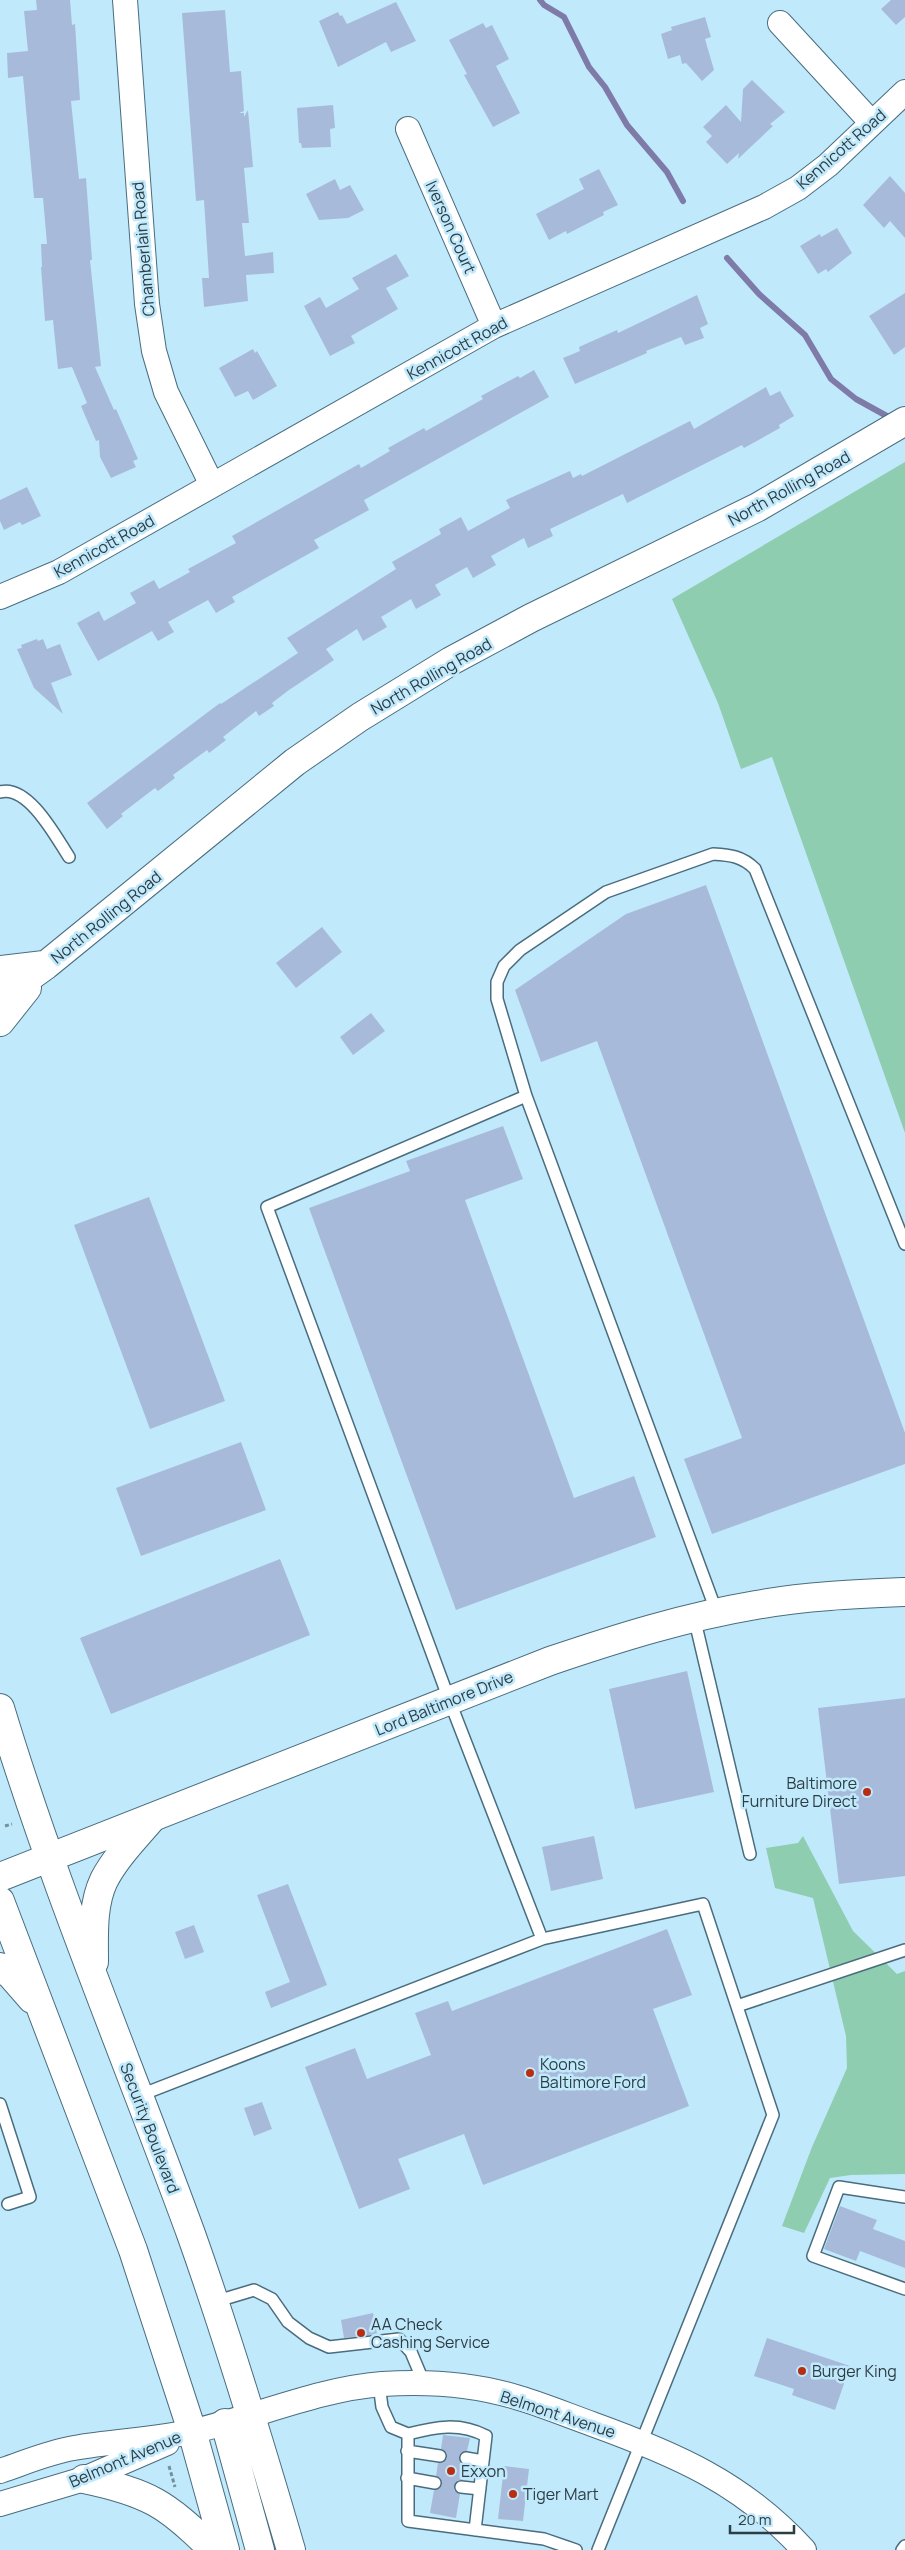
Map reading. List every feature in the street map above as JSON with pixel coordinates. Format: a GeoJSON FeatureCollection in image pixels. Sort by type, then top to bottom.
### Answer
{"type":"FeatureCollection","features":[{"type":"Feature","properties":{"kind":"main road","name":"North Rolling Road"},"geometry":{"type":"LineString","coordinates":[[0,998],[46,965],[295,762],[360,717],[475,648],[531,618],[758,507],[894,428]]}},
{"type":"Feature","properties":{"kind":"main road"},"geometry":{"type":"LineString","coordinates":[[0,970],[46,965]]}},
{"type":"Feature","properties":{"kind":"main road"},"geometry":{"type":"LineString","coordinates":[[0,1022],[46,965]]}},
{"type":"Feature","properties":{"kind":"main road","name":"Lord Baltimore Drive"},"geometry":{"type":"LineString","coordinates":[[0,1877],[450,1702],[550,1661],[630,1634],[757,1604],[857,1594],[905,1592]]}},
{"type":"Feature","properties":{"kind":"main road","name":"Security Boulevard"},"geometry":{"type":"LineString","coordinates":[[0,1708],[48,1859],[214,2302],[252,2416],[291,2550]]}},
{"type":"Feature","properties":{"kind":"main road"},"geometry":{"type":"LineString","coordinates":[[94,1978],[94,1920],[103,1882],[125,1849],[152,1818]]}},
{"type":"Feature","properties":{"kind":"main road"},"geometry":{"type":"LineString","coordinates":[[0,1901],[133,2250],[192,2431],[225,2550]]}},
{"type":"Feature","properties":{"kind":"main road"},"geometry":{"type":"LineString","coordinates":[[0,1967],[11,1975],[43,2011]]}},
{"type":"Feature","properties":{"kind":"main road"},"geometry":{"type":"LineString","coordinates":[[225,2423],[260,2550]]}},
{"type":"Feature","properties":{"kind":"main road"},"geometry":{"type":"LineString","coordinates":[[84,2479],[116,2486],[146,2496],[173,2512],[213,2550]]}},
{"type":"Feature","properties":{"kind":"street","name":"Chamberlain Road"},"geometry":{"type":"LineString","coordinates":[[125,0],[147,304],[154,351],[166,392],[184,432],[212,485]]}},
{"type":"Feature","properties":{"kind":"street"},"geometry":{"type":"LineString","coordinates":[[780,23],[871,122]]}},
{"type":"Feature","properties":{"kind":"street","name":"Kennicott Road"},"geometry":{"type":"LineString","coordinates":[[0,597],[59,572],[494,326],[764,207],[798,188],[828,165],[871,122],[905,92]]}},
{"type":"Feature","properties":{"kind":"street","name":"Iverson Court"},"geometry":{"type":"LineString","coordinates":[[408,129],[494,326]]}},
{"type":"Feature","properties":{"kind":"street","name":"Belmont Avenue"},"geometry":{"type":"LineString","coordinates":[[0,2471],[72,2448],[192,2431],[324,2395],[380,2384],[424,2383],[468,2387],[517,2397],[640,2442],[704,2470],[746,2497],[780,2524],[804,2550]]}},
{"type":"Feature","properties":{"kind":"street","name":"Belmont Avenue"},"geometry":{"type":"LineString","coordinates":[[0,2504],[84,2479],[192,2431]]}},
{"type":"Feature","properties":{"kind":"lane"},"geometry":{"type":"LineString","coordinates":[[0,792],[9,789],[21,795],[42,817],[69,857]]}},
{"type":"Feature","properties":{"kind":"lane"},"geometry":{"type":"LineString","coordinates":[[750,1854],[705,1615],[526,1096],[497,999],[498,982],[504,966],[520,950],[606,892],[713,854],[731,855],[746,860],[754,869],[905,1244]]}},
{"type":"Feature","properties":{"kind":"lane"},"geometry":{"type":"LineString","coordinates":[[526,1096],[267,1207],[450,1702],[542,1939]]}},
{"type":"Feature","properties":{"kind":"lane"},"geometry":{"type":"LineString","coordinates":[[138,2096],[542,1939],[703,1904],[773,2115],[598,2550]]}},
{"type":"Feature","properties":{"kind":"lane"},"geometry":{"type":"LineString","coordinates":[[737,2006],[905,1950]]}},
{"type":"Feature","properties":{"kind":"lane"},"geometry":{"type":"LineString","coordinates":[[0,2104],[30,2197],[8,2204]]}},
{"type":"Feature","properties":{"kind":"lane"},"geometry":{"type":"LineString","coordinates":[[905,2197],[839,2187],[813,2256],[905,2289]]}},
{"type":"Feature","properties":{"kind":"lane"},"geometry":{"type":"LineString","coordinates":[[214,2302],[254,2290],[272,2299],[288,2322],[309,2338],[328,2347],[399,2339],[411,2352],[424,2383]]}},
{"type":"Feature","properties":{"kind":"lane"},"geometry":{"type":"LineString","coordinates":[[380,2384],[382,2407],[391,2427],[408,2434],[442,2425],[477,2431],[486,2436],[475,2530]]}},
{"type":"Feature","properties":{"kind":"lane"},"geometry":{"type":"LineString","coordinates":[[408,2434],[408,2521],[544,2538],[576,2550]]}},
{"type":"Feature","properties":{"kind":"lane"},"geometry":{"type":"LineString","coordinates":[[407,2451],[440,2456]]}},
{"type":"Feature","properties":{"kind":"lane"},"geometry":{"type":"LineString","coordinates":[[466,2458],[483,2461]]}},
{"type":"Feature","properties":{"kind":"lane"},"geometry":{"type":"LineString","coordinates":[[407,2478],[435,2483]]}},
{"type":"Feature","properties":{"kind":"lane"},"geometry":{"type":"LineString","coordinates":[[461,2487],[480,2489]]}},
{"type":"Feature","properties":{"kind":"lane"},"geometry":{"type":"LineString","coordinates":[[902,2550],[905,2546]]}},
{"type":"Feature","properties":{"kind":"path"},"geometry":{"type":"LineString","coordinates":[[167,2461],[176,2492]]}},
{"type":"Feature","properties":{"kind":"green space"},"geometry":{"type":"Polygon","coordinates":[[[905,462],[905,1133],[772,757],[741,769],[718,703],[672,599],[905,462]]]}},
{"type":"Feature","properties":{"kind":"green space"},"geometry":{"type":"Polygon","coordinates":[[[803,1836],[853,1931],[897,1974],[905,1971],[905,2174],[851,2175],[830,2178],[804,2233],[782,2226],[812,2147],[847,2068],[846,2036],[813,1898],[775,1888],[766,1848],[798,1843],[803,1836]]]}},
{"type":"Feature","properties":{"kind":"building"},"geometry":{"type":"Polygon","coordinates":[[[36,0],[70,0],[72,25],[75,24],[80,100],[71,101],[79,179],[86,178],[92,260],[90,260],[101,366],[95,367],[138,459],[133,461],[136,467],[111,478],[100,457],[99,440],[96,441],[81,406],[87,403],[72,367],[58,369],[53,320],[45,321],[41,244],[47,244],[43,198],[34,198],[23,76],[8,78],[7,53],[28,51],[24,11],[37,10],[36,0]]]}},
{"type":"Feature","properties":{"kind":"building"},"geometry":{"type":"Polygon","coordinates":[[[891,0],[905,0],[905,17],[896,25],[881,9],[891,0]]]}},
{"type":"Feature","properties":{"kind":"building"},"geometry":{"type":"Polygon","coordinates":[[[396,2],[416,41],[391,52],[386,42],[338,67],[319,21],[338,12],[347,24],[396,2]]]}},
{"type":"Feature","properties":{"kind":"building"},"geometry":{"type":"Polygon","coordinates":[[[225,10],[230,72],[241,71],[244,111],[239,113],[244,113],[244,117],[248,110],[253,167],[244,168],[249,223],[242,223],[245,256],[273,252],[274,273],[246,275],[248,301],[204,307],[202,278],[209,278],[204,200],[196,201],[182,13],[225,10]]]}},
{"type":"Feature","properties":{"kind":"building"},"geometry":{"type":"Polygon","coordinates":[[[705,17],[711,37],[705,39],[714,70],[702,81],[686,63],[682,64],[680,55],[668,59],[661,34],[672,30],[671,27],[705,17]]]}},
{"type":"Feature","properties":{"kind":"building"},"geometry":{"type":"Polygon","coordinates":[[[483,23],[486,28],[492,25],[509,59],[496,66],[520,113],[493,127],[464,75],[467,74],[449,40],[483,23]]]}},
{"type":"Feature","properties":{"kind":"building"},"geometry":{"type":"Polygon","coordinates":[[[752,80],[785,112],[770,124],[773,126],[738,159],[739,153],[727,164],[706,142],[712,136],[703,127],[726,105],[741,122],[743,89],[752,80]]]}},
{"type":"Feature","properties":{"kind":"building"},"geometry":{"type":"Polygon","coordinates":[[[333,105],[335,128],[330,129],[331,147],[302,148],[301,143],[299,143],[297,108],[333,105]]]}},
{"type":"Feature","properties":{"kind":"building"},"geometry":{"type":"Polygon","coordinates":[[[599,169],[618,205],[603,212],[604,215],[567,234],[566,231],[549,240],[536,214],[584,189],[579,179],[599,169]]]}},
{"type":"Feature","properties":{"kind":"building"},"geometry":{"type":"Polygon","coordinates":[[[890,176],[905,193],[905,238],[890,221],[884,228],[863,205],[890,176]]]}},
{"type":"Feature","properties":{"kind":"building"},"geometry":{"type":"Polygon","coordinates":[[[335,179],[340,190],[350,185],[364,210],[348,218],[319,220],[306,194],[335,179]]]}},
{"type":"Feature","properties":{"kind":"building"},"geometry":{"type":"Polygon","coordinates":[[[837,228],[852,253],[828,272],[826,269],[818,274],[800,246],[820,234],[821,237],[837,228]]]}},
{"type":"Feature","properties":{"kind":"building"},"geometry":{"type":"Polygon","coordinates":[[[396,254],[409,276],[386,288],[398,309],[351,336],[355,343],[330,356],[304,306],[320,297],[326,308],[359,289],[352,278],[396,254]]]}},
{"type":"Feature","properties":{"kind":"building"},"geometry":{"type":"Polygon","coordinates":[[[905,293],[905,347],[894,355],[869,316],[905,293]]]}},
{"type":"Feature","properties":{"kind":"building"},"geometry":{"type":"Polygon","coordinates":[[[697,295],[708,324],[700,328],[704,338],[685,345],[681,337],[575,384],[563,358],[580,351],[579,347],[617,330],[618,333],[697,295]]]}},
{"type":"Feature","properties":{"kind":"building"},"geometry":{"type":"Polygon","coordinates":[[[253,349],[255,353],[257,351],[277,386],[253,400],[248,391],[235,397],[219,368],[253,349]]]}},
{"type":"Feature","properties":{"kind":"building"},"geometry":{"type":"Polygon","coordinates":[[[534,370],[549,397],[364,500],[369,510],[314,540],[319,548],[232,597],[235,602],[216,613],[208,600],[168,622],[174,632],[158,641],[152,631],[98,661],[77,623],[99,611],[104,621],[136,603],[130,593],[154,580],[159,589],[190,572],[188,569],[236,543],[232,536],[359,464],[361,468],[390,451],[388,448],[424,428],[426,431],[483,399],[481,396],[518,376],[520,378],[534,370]]]}},
{"type":"Feature","properties":{"kind":"building"},"geometry":{"type":"Polygon","coordinates":[[[766,387],[770,396],[780,391],[794,416],[779,425],[780,428],[744,448],[742,445],[627,503],[623,494],[550,529],[553,536],[528,548],[524,538],[491,556],[496,565],[473,578],[467,567],[435,585],[441,595],[416,609],[411,599],[381,617],[387,627],[363,641],[357,629],[326,649],[334,660],[289,690],[272,703],[274,706],[259,716],[256,711],[223,737],[226,740],[209,753],[207,750],[173,775],[175,778],[158,791],[155,788],[121,814],[123,816],[107,829],[87,803],[220,703],[298,653],[287,638],[396,569],[392,562],[441,534],[439,529],[461,517],[468,531],[510,508],[506,500],[570,471],[573,478],[581,474],[582,476],[690,421],[694,429],[766,387]]]}},
{"type":"Feature","properties":{"kind":"building"},"geometry":{"type":"Polygon","coordinates":[[[27,487],[41,516],[22,525],[20,522],[4,530],[0,521],[0,500],[27,487]]]}},
{"type":"Feature","properties":{"kind":"building"},"geometry":{"type":"Polygon","coordinates":[[[37,639],[38,641],[43,639],[47,649],[60,644],[72,675],[51,683],[63,714],[34,688],[17,649],[22,648],[21,645],[37,639]]]}},
{"type":"Feature","properties":{"kind":"building"},"geometry":{"type":"Polygon","coordinates":[[[706,885],[905,1433],[905,1464],[712,1534],[684,1459],[742,1438],[597,1041],[541,1062],[515,990],[626,914],[706,885]]]}},
{"type":"Feature","properties":{"kind":"building"},"geometry":{"type":"Polygon","coordinates":[[[322,927],[342,952],[296,988],[276,963],[322,927]]]}},
{"type":"Feature","properties":{"kind":"building"},"geometry":{"type":"Polygon","coordinates":[[[371,1013],[385,1031],[353,1055],[340,1037],[371,1013]]]}},
{"type":"Feature","properties":{"kind":"building"},"geometry":{"type":"Polygon","coordinates":[[[503,1126],[523,1179],[465,1200],[574,1498],[634,1476],[656,1537],[456,1610],[309,1208],[410,1171],[406,1161],[503,1126]]]}},
{"type":"Feature","properties":{"kind":"building"},"geometry":{"type":"Polygon","coordinates":[[[149,1197],[225,1401],[150,1429],[74,1225],[149,1197]]]}},
{"type":"Feature","properties":{"kind":"building"},"geometry":{"type":"Polygon","coordinates":[[[241,1442],[266,1510],[141,1556],[116,1488],[241,1442]]]}},
{"type":"Feature","properties":{"kind":"building"},"geometry":{"type":"Polygon","coordinates":[[[280,1559],[310,1635],[111,1714],[80,1638],[280,1559]]]}},
{"type":"Feature","properties":{"kind":"building"},"geometry":{"type":"Polygon","coordinates":[[[687,1671],[714,1792],[635,1809],[609,1689],[687,1671]]]}},
{"type":"Feature","properties":{"kind":"building","name":"Baltimore Furniture Direct"},"geometry":{"type":"Polygon","coordinates":[[[905,1698],[905,1876],[839,1884],[818,1708],[905,1698]]]}},
{"type":"Feature","properties":{"kind":"building"},"geometry":{"type":"Polygon","coordinates":[[[594,1836],[603,1879],[551,1891],[542,1847],[594,1836]]]}},
{"type":"Feature","properties":{"kind":"building"},"geometry":{"type":"Polygon","coordinates":[[[288,1884],[327,1985],[271,2008],[265,1992],[290,1982],[257,1895],[288,1884]]]}},
{"type":"Feature","properties":{"kind":"building"},"geometry":{"type":"Polygon","coordinates":[[[194,1925],[204,1952],[185,1959],[175,1932],[194,1925]]]}},
{"type":"Feature","properties":{"kind":"building","name":"Koons Baltimore Ford"},"geometry":{"type":"Polygon","coordinates":[[[667,1929],[692,1995],[653,2009],[689,2106],[483,2185],[464,2134],[398,2159],[410,2189],[359,2209],[305,2067],[355,2048],[367,2079],[431,2055],[415,2013],[448,2001],[452,2011],[667,1929]]]}},
{"type":"Feature","properties":{"kind":"building"},"geometry":{"type":"Polygon","coordinates":[[[262,2102],[272,2129],[254,2136],[244,2108],[262,2102]]]}},
{"type":"Feature","properties":{"kind":"building"},"geometry":{"type":"Polygon","coordinates":[[[840,2206],[877,2220],[873,2229],[905,2241],[905,2268],[860,2251],[856,2261],[824,2249],[840,2206]]]}},
{"type":"Feature","properties":{"kind":"building"},"geometry":{"type":"Polygon","coordinates":[[[373,2313],[377,2334],[344,2338],[341,2320],[373,2313]]]}},
{"type":"Feature","properties":{"kind":"building","name":"Burger King"},"geometry":{"type":"Polygon","coordinates":[[[767,2338],[850,2366],[835,2410],[792,2395],[794,2389],[754,2376],[767,2338]]]}},
{"type":"Feature","properties":{"kind":"building","name":"Exxon"},"geometry":{"type":"Polygon","coordinates":[[[443,2435],[470,2438],[467,2451],[461,2453],[459,2457],[461,2463],[465,2465],[463,2480],[458,2480],[454,2486],[454,2490],[460,2494],[456,2518],[430,2513],[434,2490],[440,2488],[442,2484],[440,2478],[436,2476],[438,2463],[443,2463],[447,2458],[447,2453],[441,2449],[443,2435]]]}},
{"type":"Feature","properties":{"kind":"building","name":"Tiger Mart"},"geometry":{"type":"Polygon","coordinates":[[[504,2466],[529,2469],[523,2521],[498,2519],[504,2466]]]}},
{"type":"Feature","properties":{"kind":"waterway"},"geometry":{"type":"LineString","coordinates":[[540,0],[544,5],[564,17],[589,67],[605,87],[627,125],[667,172],[683,201]]}},
{"type":"Feature","properties":{"kind":"waterway"},"geometry":{"type":"LineString","coordinates":[[727,258],[759,294],[805,335],[831,379],[856,399],[894,420]]}},
{"type":"Feature","properties":{"kind":"place","name":"Baltimore Furniture Direct"},"geometry":{"type":"Point","coordinates":[867,1792]}},
{"type":"Feature","properties":{"kind":"place","name":"Koons Baltimore Ford"},"geometry":{"type":"Point","coordinates":[530,2073]}},
{"type":"Feature","properties":{"kind":"place","name":"AA Check Cashing Service"},"geometry":{"type":"Point","coordinates":[361,2333]}},
{"type":"Feature","properties":{"kind":"place","name":"Burger King"},"geometry":{"type":"Point","coordinates":[802,2371]}},
{"type":"Feature","properties":{"kind":"place","name":"Exxon"},"geometry":{"type":"Point","coordinates":[451,2471]}},
{"type":"Feature","properties":{"kind":"place","name":"Tiger Mart"},"geometry":{"type":"Point","coordinates":[513,2494]}}]}
